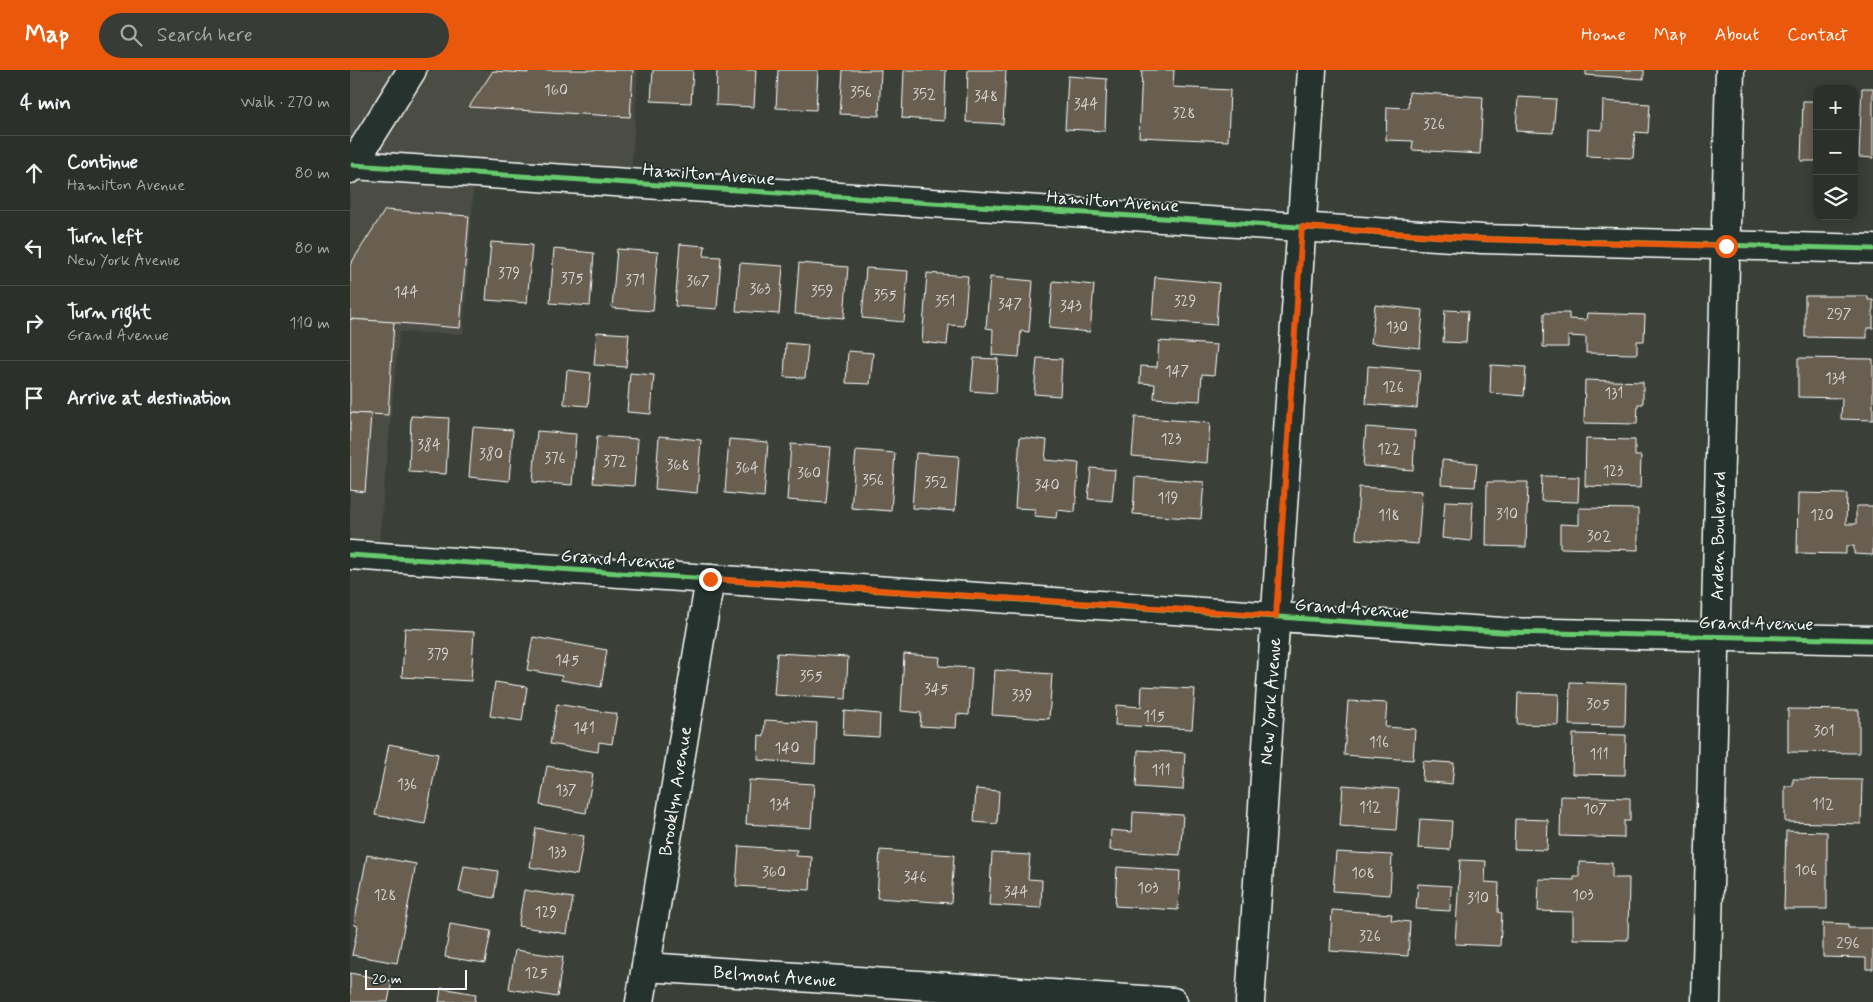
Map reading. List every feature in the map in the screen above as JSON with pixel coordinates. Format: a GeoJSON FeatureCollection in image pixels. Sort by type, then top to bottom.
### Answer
{"type":"FeatureCollection","features":[{"type":"Feature","properties":{"kind":"street"},"geometry":{"type":"LineString","coordinates":[[351,167],[412,70]]}},
{"type":"Feature","properties":{"kind":"street","name":"New York Avenue"},"geometry":{"type":"LineString","coordinates":[[1250,1002],[1312,70]]}},
{"type":"Feature","properties":{"kind":"street","name":"Arden Boulevard"},"geometry":{"type":"LineString","coordinates":[[1706,1002],[1730,70]]}},
{"type":"Feature","properties":{"kind":"street","name":"Hamilton Avenue"},"geometry":{"type":"LineString","coordinates":[[351,167],[1482,239],[1873,249]]}},
{"type":"Feature","properties":{"kind":"street","name":"Grand Avenue"},"geometry":{"type":"LineString","coordinates":[[350,555],[1502,632],[1873,640]]}},
{"type":"Feature","properties":{"kind":"street","name":"Brooklyn Avenue"},"geometry":{"type":"LineString","coordinates":[[640,1002],[710,579]]}},
{"type":"Feature","properties":{"kind":"street","name":"Belmont Avenue"},"geometry":{"type":"LineString","coordinates":[[646,967],[1173,1002]]}},
{"type":"Feature","properties":{"kind":"shaded area"},"geometry":{"type":"Polygon","coordinates":[[[350,70],[638,70],[631,177],[475,168],[463,334],[399,332],[378,550],[350,547],[350,70]]]}},
{"type":"Feature","properties":{"kind":"building"},"geometry":{"type":"Polygon","coordinates":[[[528,70],[633,70],[630,117],[469,107],[493,71],[528,73],[528,70]]]}},
{"type":"Feature","properties":{"kind":"building"},"geometry":{"type":"Polygon","coordinates":[[[653,70],[693,70],[691,103],[651,101],[653,70]]]}},
{"type":"Feature","properties":{"kind":"building"},"geometry":{"type":"Polygon","coordinates":[[[717,70],[756,70],[754,107],[716,105],[717,70]]]}},
{"type":"Feature","properties":{"kind":"building"},"geometry":{"type":"Polygon","coordinates":[[[778,70],[818,70],[816,110],[776,108],[778,70]]]}},
{"type":"Feature","properties":{"kind":"building"},"geometry":{"type":"Polygon","coordinates":[[[843,70],[881,70],[879,116],[840,114],[843,70]]]}},
{"type":"Feature","properties":{"kind":"building"},"geometry":{"type":"Polygon","coordinates":[[[904,70],[946,70],[944,121],[902,118],[904,70]]]}},
{"type":"Feature","properties":{"kind":"building"},"geometry":{"type":"Polygon","coordinates":[[[968,70],[1006,70],[1003,124],[966,122],[968,70]]]}},
{"type":"Feature","properties":{"kind":"building"},"geometry":{"type":"Polygon","coordinates":[[[1142,70],[1174,70],[1173,87],[1230,90],[1228,141],[1139,137],[1142,70]]]}},
{"type":"Feature","properties":{"kind":"building"},"geometry":{"type":"Polygon","coordinates":[[[1586,70],[1644,70],[1644,79],[1586,75],[1586,70]]]}},
{"type":"Feature","properties":{"kind":"building"},"geometry":{"type":"Polygon","coordinates":[[[1068,76],[1107,79],[1105,131],[1065,129],[1068,76]]]}},
{"type":"Feature","properties":{"kind":"building"},"geometry":{"type":"Polygon","coordinates":[[[1862,88],[1873,88],[1873,158],[1859,157],[1862,88]]]}},
{"type":"Feature","properties":{"kind":"building"},"geometry":{"type":"Polygon","coordinates":[[[1409,92],[1483,97],[1480,154],[1412,150],[1413,141],[1386,140],[1387,107],[1408,108],[1409,92]]]}},
{"type":"Feature","properties":{"kind":"building"},"geometry":{"type":"Polygon","coordinates":[[[1518,97],[1556,99],[1553,133],[1516,131],[1518,97]]]}},
{"type":"Feature","properties":{"kind":"building"},"geometry":{"type":"Polygon","coordinates":[[[1603,101],[1650,104],[1648,133],[1635,132],[1633,158],[1587,156],[1588,129],[1602,130],[1603,101]]]}},
{"type":"Feature","properties":{"kind":"building"},"geometry":{"type":"Polygon","coordinates":[[[1803,101],[1813,101],[1813,161],[1801,161],[1803,101]]]}},
{"type":"Feature","properties":{"kind":"building"},"geometry":{"type":"Polygon","coordinates":[[[385,210],[469,216],[460,328],[350,319],[350,265],[385,210]]]}},
{"type":"Feature","properties":{"kind":"building"},"geometry":{"type":"Polygon","coordinates":[[[491,242],[532,245],[527,303],[486,300],[491,242]]]}},
{"type":"Feature","properties":{"kind":"building"},"geometry":{"type":"Polygon","coordinates":[[[680,244],[705,246],[704,256],[721,257],[717,309],[675,306],[680,244]]]}},
{"type":"Feature","properties":{"kind":"building"},"geometry":{"type":"Polygon","coordinates":[[[554,249],[594,253],[590,306],[550,303],[554,249]]]}},
{"type":"Feature","properties":{"kind":"building"},"geometry":{"type":"Polygon","coordinates":[[[617,249],[658,252],[653,311],[612,308],[617,249]]]}},
{"type":"Feature","properties":{"kind":"building"},"geometry":{"type":"Polygon","coordinates":[[[740,263],[783,266],[779,314],[736,311],[740,263]]]}},
{"type":"Feature","properties":{"kind":"building"},"geometry":{"type":"Polygon","coordinates":[[[799,263],[848,267],[844,318],[795,314],[799,263]]]}},
{"type":"Feature","properties":{"kind":"building"},"geometry":{"type":"Polygon","coordinates":[[[866,268],[908,271],[904,322],[862,318],[866,268]]]}},
{"type":"Feature","properties":{"kind":"building"},"geometry":{"type":"Polygon","coordinates":[[[927,273],[968,276],[964,326],[949,325],[947,345],[922,342],[927,273]]]}},
{"type":"Feature","properties":{"kind":"building"},"geometry":{"type":"Polygon","coordinates":[[[990,277],[1033,281],[1029,332],[1021,331],[1019,357],[992,355],[993,329],[986,328],[990,277]]]}},
{"type":"Feature","properties":{"kind":"building"},"geometry":{"type":"Polygon","coordinates":[[[1155,277],[1219,283],[1216,325],[1152,320],[1155,277]]]}},
{"type":"Feature","properties":{"kind":"building"},"geometry":{"type":"Polygon","coordinates":[[[1053,281],[1094,285],[1090,332],[1049,328],[1053,281]]]}},
{"type":"Feature","properties":{"kind":"building"},"geometry":{"type":"Polygon","coordinates":[[[1805,296],[1868,296],[1868,300],[1873,300],[1873,328],[1867,328],[1867,338],[1805,337],[1805,296]]]}},
{"type":"Feature","properties":{"kind":"building"},"geometry":{"type":"Polygon","coordinates":[[[1375,305],[1423,310],[1420,348],[1371,343],[1375,305]]]}},
{"type":"Feature","properties":{"kind":"building"},"geometry":{"type":"Polygon","coordinates":[[[1445,310],[1468,311],[1466,343],[1443,342],[1445,310]]]}},
{"type":"Feature","properties":{"kind":"building"},"geometry":{"type":"Polygon","coordinates":[[[1544,313],[1569,313],[1569,319],[1586,320],[1587,313],[1645,315],[1644,341],[1637,341],[1637,354],[1586,353],[1586,337],[1568,336],[1568,347],[1543,347],[1544,313]]]}},
{"type":"Feature","properties":{"kind":"building"},"geometry":{"type":"Polygon","coordinates":[[[350,319],[394,322],[388,415],[350,413],[350,319]]]}},
{"type":"Feature","properties":{"kind":"building"},"geometry":{"type":"Polygon","coordinates":[[[597,332],[629,334],[626,367],[594,365],[597,332]]]}},
{"type":"Feature","properties":{"kind":"building"},"geometry":{"type":"Polygon","coordinates":[[[1159,341],[1217,345],[1214,375],[1202,374],[1200,401],[1154,398],[1155,384],[1140,383],[1141,366],[1157,367],[1159,341]]]}},
{"type":"Feature","properties":{"kind":"building"},"geometry":{"type":"Polygon","coordinates":[[[786,343],[808,345],[805,378],[784,377],[786,343]]]}},
{"type":"Feature","properties":{"kind":"building"},"geometry":{"type":"Polygon","coordinates":[[[848,351],[873,353],[870,384],[846,383],[848,351]]]}},
{"type":"Feature","properties":{"kind":"building"},"geometry":{"type":"Polygon","coordinates":[[[974,358],[998,359],[996,393],[971,391],[974,358]]]}},
{"type":"Feature","properties":{"kind":"building"},"geometry":{"type":"Polygon","coordinates":[[[1037,358],[1062,359],[1060,396],[1034,394],[1037,358]]]}},
{"type":"Feature","properties":{"kind":"building"},"geometry":{"type":"Polygon","coordinates":[[[1798,358],[1873,359],[1873,420],[1841,419],[1842,398],[1798,397],[1798,358]]]}},
{"type":"Feature","properties":{"kind":"building"},"geometry":{"type":"Polygon","coordinates":[[[1491,365],[1526,367],[1524,396],[1490,393],[1491,365]]]}},
{"type":"Feature","properties":{"kind":"building"},"geometry":{"type":"Polygon","coordinates":[[[1368,366],[1420,370],[1417,408],[1366,404],[1368,366]]]}},
{"type":"Feature","properties":{"kind":"building"},"geometry":{"type":"Polygon","coordinates":[[[567,370],[591,373],[588,406],[564,404],[567,370]]]}},
{"type":"Feature","properties":{"kind":"building"},"geometry":{"type":"Polygon","coordinates":[[[630,373],[654,375],[651,414],[627,412],[630,373]]]}},
{"type":"Feature","properties":{"kind":"building"},"geometry":{"type":"Polygon","coordinates":[[[1585,380],[1643,382],[1643,404],[1638,404],[1637,424],[1584,423],[1585,380]]]}},
{"type":"Feature","properties":{"kind":"building"},"geometry":{"type":"Polygon","coordinates":[[[350,413],[371,414],[365,492],[350,490],[350,413]]]}},
{"type":"Feature","properties":{"kind":"building"},"geometry":{"type":"Polygon","coordinates":[[[411,416],[449,418],[446,474],[409,472],[411,416]]]}},
{"type":"Feature","properties":{"kind":"building"},"geometry":{"type":"Polygon","coordinates":[[[1135,417],[1210,423],[1207,463],[1132,456],[1135,417]]]}},
{"type":"Feature","properties":{"kind":"building"},"geometry":{"type":"Polygon","coordinates":[[[473,427],[513,430],[509,481],[469,477],[473,427]]]}},
{"type":"Feature","properties":{"kind":"building"},"geometry":{"type":"Polygon","coordinates":[[[1366,427],[1415,431],[1413,470],[1363,466],[1366,427]]]}},
{"type":"Feature","properties":{"kind":"building"},"geometry":{"type":"Polygon","coordinates":[[[537,431],[576,434],[572,485],[533,482],[537,431]]]}},
{"type":"Feature","properties":{"kind":"building"},"geometry":{"type":"Polygon","coordinates":[[[597,436],[638,439],[634,486],[593,483],[597,436]]]}},
{"type":"Feature","properties":{"kind":"building"},"geometry":{"type":"Polygon","coordinates":[[[659,436],[701,440],[697,493],[655,489],[659,436]]]}},
{"type":"Feature","properties":{"kind":"building"},"geometry":{"type":"Polygon","coordinates":[[[1020,437],[1047,440],[1045,460],[1079,463],[1075,512],[1057,510],[1056,518],[1034,516],[1035,509],[1015,508],[1020,437]]]}},
{"type":"Feature","properties":{"kind":"building"},"geometry":{"type":"Polygon","coordinates":[[[729,439],[768,442],[764,497],[725,493],[729,439]]]}},
{"type":"Feature","properties":{"kind":"building"},"geometry":{"type":"Polygon","coordinates":[[[1586,439],[1635,440],[1635,456],[1641,456],[1640,488],[1585,486],[1586,439]]]}},
{"type":"Feature","properties":{"kind":"building"},"geometry":{"type":"Polygon","coordinates":[[[791,444],[831,447],[826,503],[787,500],[791,444]]]}},
{"type":"Feature","properties":{"kind":"building"},"geometry":{"type":"Polygon","coordinates":[[[856,450],[895,453],[891,511],[851,508],[856,450]]]}},
{"type":"Feature","properties":{"kind":"building"},"geometry":{"type":"Polygon","coordinates":[[[916,453],[959,456],[955,511],[912,508],[916,453]]]}},
{"type":"Feature","properties":{"kind":"building"},"geometry":{"type":"Polygon","coordinates":[[[1442,460],[1477,463],[1475,487],[1441,485],[1442,460]]]}},
{"type":"Feature","properties":{"kind":"building"},"geometry":{"type":"Polygon","coordinates":[[[1091,468],[1115,470],[1112,501],[1088,499],[1091,468]]]}},
{"type":"Feature","properties":{"kind":"building"},"geometry":{"type":"Polygon","coordinates":[[[1542,476],[1579,477],[1578,502],[1541,501],[1542,476]]]}},
{"type":"Feature","properties":{"kind":"building"},"geometry":{"type":"Polygon","coordinates":[[[1135,477],[1204,482],[1201,519],[1133,514],[1135,477]]]}},
{"type":"Feature","properties":{"kind":"building"},"geometry":{"type":"Polygon","coordinates":[[[1487,482],[1528,482],[1526,547],[1486,546],[1487,482]]]}},
{"type":"Feature","properties":{"kind":"building"},"geometry":{"type":"Polygon","coordinates":[[[1359,487],[1422,491],[1418,544],[1356,539],[1359,487]]]}},
{"type":"Feature","properties":{"kind":"building"},"geometry":{"type":"Polygon","coordinates":[[[1798,493],[1847,494],[1846,524],[1856,524],[1856,506],[1873,506],[1873,555],[1854,554],[1854,546],[1846,546],[1846,554],[1797,553],[1798,493]]]}},
{"type":"Feature","properties":{"kind":"building"},"geometry":{"type":"Polygon","coordinates":[[[1445,501],[1473,502],[1471,541],[1442,538],[1445,501]]]}},
{"type":"Feature","properties":{"kind":"building"},"geometry":{"type":"Polygon","coordinates":[[[1579,508],[1638,509],[1638,550],[1560,548],[1560,524],[1579,525],[1579,508]]]}},
{"type":"Feature","properties":{"kind":"building"},"geometry":{"type":"Polygon","coordinates":[[[405,628],[474,632],[471,681],[402,677],[405,628]]]}},
{"type":"Feature","properties":{"kind":"building"},"geometry":{"type":"Polygon","coordinates":[[[533,637],[607,650],[601,687],[561,680],[562,676],[527,670],[533,637]]]}},
{"type":"Feature","properties":{"kind":"building"},"geometry":{"type":"Polygon","coordinates":[[[777,653],[848,657],[846,699],[774,695],[777,653]]]}},
{"type":"Feature","properties":{"kind":"building"},"geometry":{"type":"Polygon","coordinates":[[[904,654],[940,657],[939,666],[972,668],[969,715],[957,714],[956,728],[920,726],[921,713],[901,711],[904,654]]]}},
{"type":"Feature","properties":{"kind":"building"},"geometry":{"type":"Polygon","coordinates":[[[995,670],[1052,674],[1049,719],[992,715],[995,670]]]}},
{"type":"Feature","properties":{"kind":"building"},"geometry":{"type":"Polygon","coordinates":[[[495,682],[527,687],[522,721],[490,716],[495,682]]]}},
{"type":"Feature","properties":{"kind":"building"},"geometry":{"type":"Polygon","coordinates":[[[1570,682],[1626,684],[1625,726],[1569,725],[1570,682]]]}},
{"type":"Feature","properties":{"kind":"building"},"geometry":{"type":"Polygon","coordinates":[[[1142,686],[1195,689],[1192,729],[1115,725],[1116,705],[1141,707],[1142,686]]]}},
{"type":"Feature","properties":{"kind":"building"},"geometry":{"type":"Polygon","coordinates":[[[1518,693],[1559,694],[1558,725],[1517,724],[1518,693]]]}},
{"type":"Feature","properties":{"kind":"building"},"geometry":{"type":"Polygon","coordinates":[[[1348,701],[1387,703],[1385,727],[1415,729],[1413,760],[1344,755],[1348,701]]]}},
{"type":"Feature","properties":{"kind":"building"},"geometry":{"type":"Polygon","coordinates":[[[557,704],[617,714],[612,744],[599,742],[598,752],[550,744],[557,704]]]}},
{"type":"Feature","properties":{"kind":"building"},"geometry":{"type":"Polygon","coordinates":[[[1788,709],[1859,710],[1859,753],[1788,752],[1788,709]]]}},
{"type":"Feature","properties":{"kind":"building"},"geometry":{"type":"Polygon","coordinates":[[[844,711],[880,714],[879,737],[843,735],[844,711]]]}},
{"type":"Feature","properties":{"kind":"building"},"geometry":{"type":"Polygon","coordinates":[[[765,720],[817,723],[815,764],[758,760],[759,735],[764,736],[765,720]]]}},
{"type":"Feature","properties":{"kind":"building"},"geometry":{"type":"Polygon","coordinates":[[[1573,734],[1626,735],[1625,775],[1572,774],[1573,734]]]}},
{"type":"Feature","properties":{"kind":"building"},"geometry":{"type":"Polygon","coordinates":[[[389,744],[438,754],[425,824],[375,815],[389,744]]]}},
{"type":"Feature","properties":{"kind":"building"},"geometry":{"type":"Polygon","coordinates":[[[1138,750],[1185,753],[1183,790],[1136,787],[1138,750]]]}},
{"type":"Feature","properties":{"kind":"building"},"geometry":{"type":"Polygon","coordinates":[[[1423,761],[1454,763],[1452,784],[1422,781],[1423,761]]]}},
{"type":"Feature","properties":{"kind":"building"},"geometry":{"type":"Polygon","coordinates":[[[547,766],[593,774],[586,813],[540,805],[547,766]]]}},
{"type":"Feature","properties":{"kind":"building"},"geometry":{"type":"Polygon","coordinates":[[[1793,779],[1862,780],[1861,824],[1785,822],[1785,786],[1793,786],[1793,779]]]}},
{"type":"Feature","properties":{"kind":"building"},"geometry":{"type":"Polygon","coordinates":[[[749,780],[814,784],[811,828],[746,824],[749,780]]]}},
{"type":"Feature","properties":{"kind":"building"},"geometry":{"type":"Polygon","coordinates":[[[1343,785],[1399,789],[1396,830],[1340,826],[1343,785]]]}},
{"type":"Feature","properties":{"kind":"building"},"geometry":{"type":"Polygon","coordinates":[[[976,789],[999,791],[997,824],[974,822],[976,789]]]}},
{"type":"Feature","properties":{"kind":"building"},"geometry":{"type":"Polygon","coordinates":[[[1561,796],[1630,798],[1630,821],[1624,821],[1624,838],[1560,836],[1561,796]]]}},
{"type":"Feature","properties":{"kind":"building"},"geometry":{"type":"Polygon","coordinates":[[[1133,812],[1183,815],[1180,855],[1110,850],[1111,830],[1132,832],[1133,812]]]}},
{"type":"Feature","properties":{"kind":"building"},"geometry":{"type":"Polygon","coordinates":[[[1420,819],[1452,821],[1450,850],[1418,848],[1420,819]]]}},
{"type":"Feature","properties":{"kind":"building"},"geometry":{"type":"Polygon","coordinates":[[[1515,819],[1548,820],[1547,850],[1514,849],[1515,819]]]}},
{"type":"Feature","properties":{"kind":"building"},"geometry":{"type":"Polygon","coordinates":[[[536,828],[584,836],[577,875],[530,867],[536,828]]]}},
{"type":"Feature","properties":{"kind":"building"},"geometry":{"type":"Polygon","coordinates":[[[1786,831],[1827,832],[1827,909],[1784,909],[1786,831]]]}},
{"type":"Feature","properties":{"kind":"building"},"geometry":{"type":"Polygon","coordinates":[[[739,846],[797,850],[796,856],[812,857],[810,890],[736,886],[739,846]]]}},
{"type":"Feature","properties":{"kind":"building"},"geometry":{"type":"Polygon","coordinates":[[[880,850],[954,855],[951,903],[877,898],[880,850]]]}},
{"type":"Feature","properties":{"kind":"building"},"geometry":{"type":"Polygon","coordinates":[[[1336,852],[1392,855],[1390,895],[1333,891],[1336,852]]]}},
{"type":"Feature","properties":{"kind":"building"},"geometry":{"type":"Polygon","coordinates":[[[992,853],[1030,855],[1028,879],[1042,880],[1041,908],[989,905],[992,853]]]}},
{"type":"Feature","properties":{"kind":"building"},"geometry":{"type":"Polygon","coordinates":[[[367,855],[416,864],[397,963],[352,955],[358,926],[354,925],[367,855]]]}},
{"type":"Feature","properties":{"kind":"building"},"geometry":{"type":"Polygon","coordinates":[[[1460,860],[1486,861],[1485,882],[1499,883],[1498,912],[1502,913],[1500,946],[1455,944],[1460,860]]]}},
{"type":"Feature","properties":{"kind":"building"},"geometry":{"type":"Polygon","coordinates":[[[1579,862],[1612,863],[1612,878],[1629,878],[1628,940],[1573,939],[1573,912],[1538,911],[1539,879],[1574,880],[1574,877],[1579,877],[1579,862]]]}},
{"type":"Feature","properties":{"kind":"building"},"geometry":{"type":"Polygon","coordinates":[[[464,866],[498,871],[494,898],[459,892],[464,866]]]}},
{"type":"Feature","properties":{"kind":"building"},"geometry":{"type":"Polygon","coordinates":[[[1117,867],[1180,871],[1178,910],[1115,906],[1117,867]]]}},
{"type":"Feature","properties":{"kind":"building"},"geometry":{"type":"Polygon","coordinates":[[[1418,884],[1451,886],[1450,911],[1416,909],[1418,884]]]}},
{"type":"Feature","properties":{"kind":"building"},"geometry":{"type":"Polygon","coordinates":[[[524,890],[573,898],[567,934],[518,926],[524,890]]]}},
{"type":"Feature","properties":{"kind":"building"},"geometry":{"type":"Polygon","coordinates":[[[1332,910],[1392,914],[1391,920],[1410,922],[1408,956],[1330,951],[1332,910]]]}},
{"type":"Feature","properties":{"kind":"building"},"geometry":{"type":"Polygon","coordinates":[[[1823,923],[1848,924],[1848,928],[1873,928],[1873,969],[1866,969],[1866,958],[1823,957],[1823,923]]]}},
{"type":"Feature","properties":{"kind":"building"},"geometry":{"type":"Polygon","coordinates":[[[450,924],[491,931],[485,963],[445,957],[450,924]]]}},
{"type":"Feature","properties":{"kind":"building"},"geometry":{"type":"Polygon","coordinates":[[[515,950],[563,957],[557,997],[509,989],[515,950]]]}},
{"type":"Feature","properties":{"kind":"building"},"geometry":{"type":"Polygon","coordinates":[[[350,973],[392,981],[388,1002],[350,1002],[350,973]]]}},
{"type":"Feature","properties":{"kind":"building"},"geometry":{"type":"Polygon","coordinates":[[[441,988],[476,994],[475,1002],[439,1002],[441,988]]]}},
{"type":"Feature","properties":{"kind":"cycle path"},"geometry":{"type":"LineString","coordinates":[[353,165],[1482,239],[1873,249]]}},
{"type":"Feature","properties":{"kind":"cycle path"},"geometry":{"type":"LineString","coordinates":[[350,555],[1502,632],[1873,640]]}},
{"type":"Feature","properties":{"kind":"route"},"geometry":{"type":"LineString","coordinates":[[710,579],[1276,616],[1302,227],[1482,239],[1726,246]]}}]}
